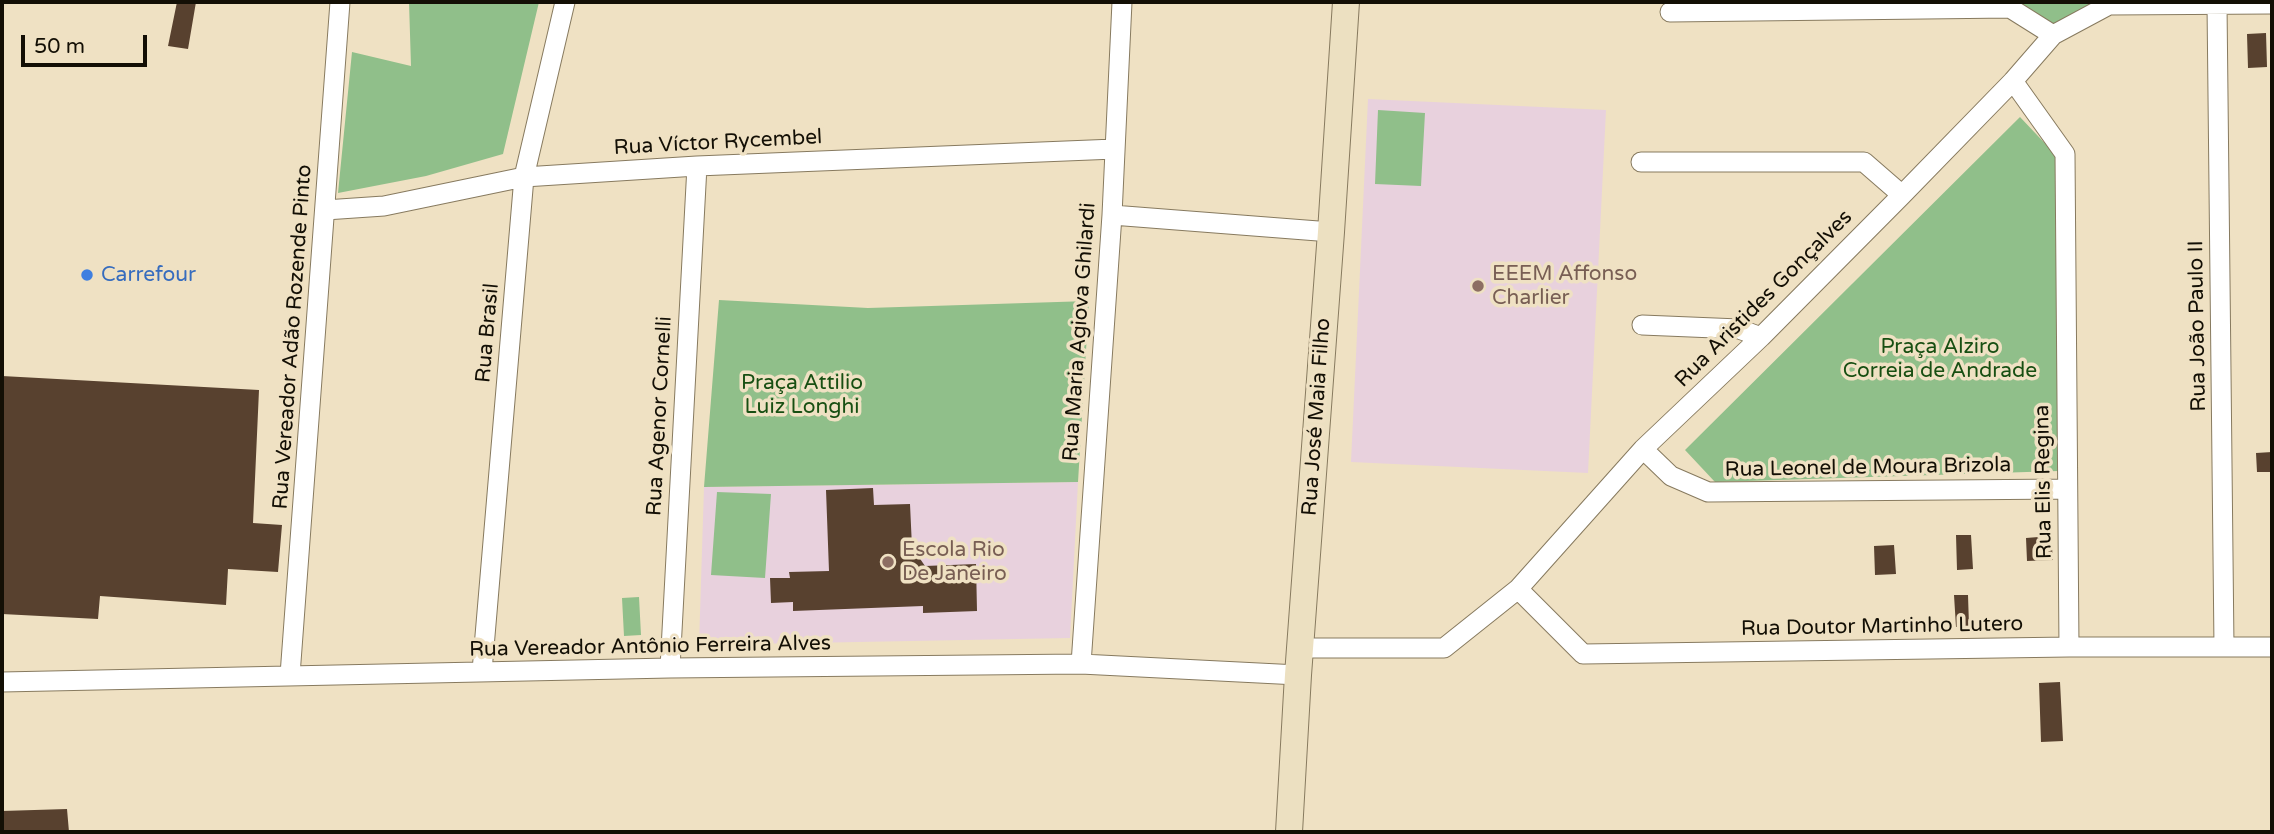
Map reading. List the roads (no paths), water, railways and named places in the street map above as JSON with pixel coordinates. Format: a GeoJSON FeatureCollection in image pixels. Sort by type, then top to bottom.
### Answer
{"type":"FeatureCollection","features":[{"type":"Feature","properties":{"kind":"street","name":"Rua Vereador Adão Rozende Pinto"},"geometry":{"type":"LineString","coordinates":[[290,675],[340,2]]}},
{"type":"Feature","properties":{"kind":"street","name":"Rua Brasil"},"geometry":{"type":"LineString","coordinates":[[482,671],[524,177],[565,2]]}},
{"type":"Feature","properties":{"kind":"street","name":"Rua Maria Agiova Ghilardi"},"geometry":{"type":"LineString","coordinates":[[1081,664],[1112,215],[1122,2]]}},
{"type":"Feature","properties":{"kind":"street","name":"Rua José Maia Filho"},"geometry":{"type":"LineString","coordinates":[[1289,832],[1346,2]]}},
{"type":"Feature","properties":{"kind":"street","name":"Rua João Paulo II"},"geometry":{"type":"LineString","coordinates":[[2217,4],[2224,647]]}},
{"type":"Feature","properties":{"kind":"street","name":"Rua Aristides Gonçalves"},"geometry":{"type":"LineString","coordinates":[[1300,648],[1444,648],[1518,589],[1643,449],[1761,337],[1902,195],[2053,35],[2109,5],[2272,4]]}},
{"type":"Feature","properties":{"kind":"street"},"geometry":{"type":"LineString","coordinates":[[1670,12],[2010,8],[2053,35]]}},
{"type":"Feature","properties":{"kind":"street","name":"Rua Elis Regina"},"geometry":{"type":"LineString","coordinates":[[2013,80],[2065,154],[2069,647]]}},
{"type":"Feature","properties":{"kind":"street","name":"Rua Víctor Rycembel"},"geometry":{"type":"LineString","coordinates":[[325,210],[384,206],[524,177],[697,166],[1115,149]]}},
{"type":"Feature","properties":{"kind":"street"},"geometry":{"type":"LineString","coordinates":[[1641,162],[1864,162],[1902,195]]}},
{"type":"Feature","properties":{"kind":"street","name":"Rua Agenor Cornelli"},"geometry":{"type":"LineString","coordinates":[[670,668],[697,166]]}},
{"type":"Feature","properties":{"kind":"street"},"geometry":{"type":"LineString","coordinates":[[1112,215],[1331,232]]}},
{"type":"Feature","properties":{"kind":"street"},"geometry":{"type":"LineString","coordinates":[[1642,325],[1740,329],[1761,337]]}},
{"type":"Feature","properties":{"kind":"street","name":"Rua Leonel de Moura Brizola"},"geometry":{"type":"LineString","coordinates":[[1643,449],[1671,476],[1708,492],[2066,489]]}},
{"type":"Feature","properties":{"kind":"street","name":"Rua Doutor Martinho Lutero"},"geometry":{"type":"LineString","coordinates":[[1518,589],[1583,654],[2272,647]]}},
{"type":"Feature","properties":{"kind":"street","name":"Rua Vereador Antônio Ferreira Alves"},"geometry":{"type":"LineString","coordinates":[[2,682],[482,671],[1081,664],[1298,674]]}},
{"type":"Feature","properties":{"kind":"place","name":"Carrefour"},"geometry":{"type":"Point","coordinates":[87,275]}},
{"type":"Feature","properties":{"kind":"place","name":"EEEM Affonso Charlier"},"geometry":{"type":"Point","coordinates":[1478,286]}},
{"type":"Feature","properties":{"kind":"place","name":"Escola Rio De Janeiro"},"geometry":{"type":"Point","coordinates":[888,562]}},
{"type":"Feature","properties":{"kind":"park label","name":"Praça Alziro Correia de Andrade"},"geometry":{"type":"Point","coordinates":[1940,359]}},
{"type":"Feature","properties":{"kind":"park label","name":"Praça Attilio Luiz Longhi"},"geometry":{"type":"Point","coordinates":[802,395]}}]}
